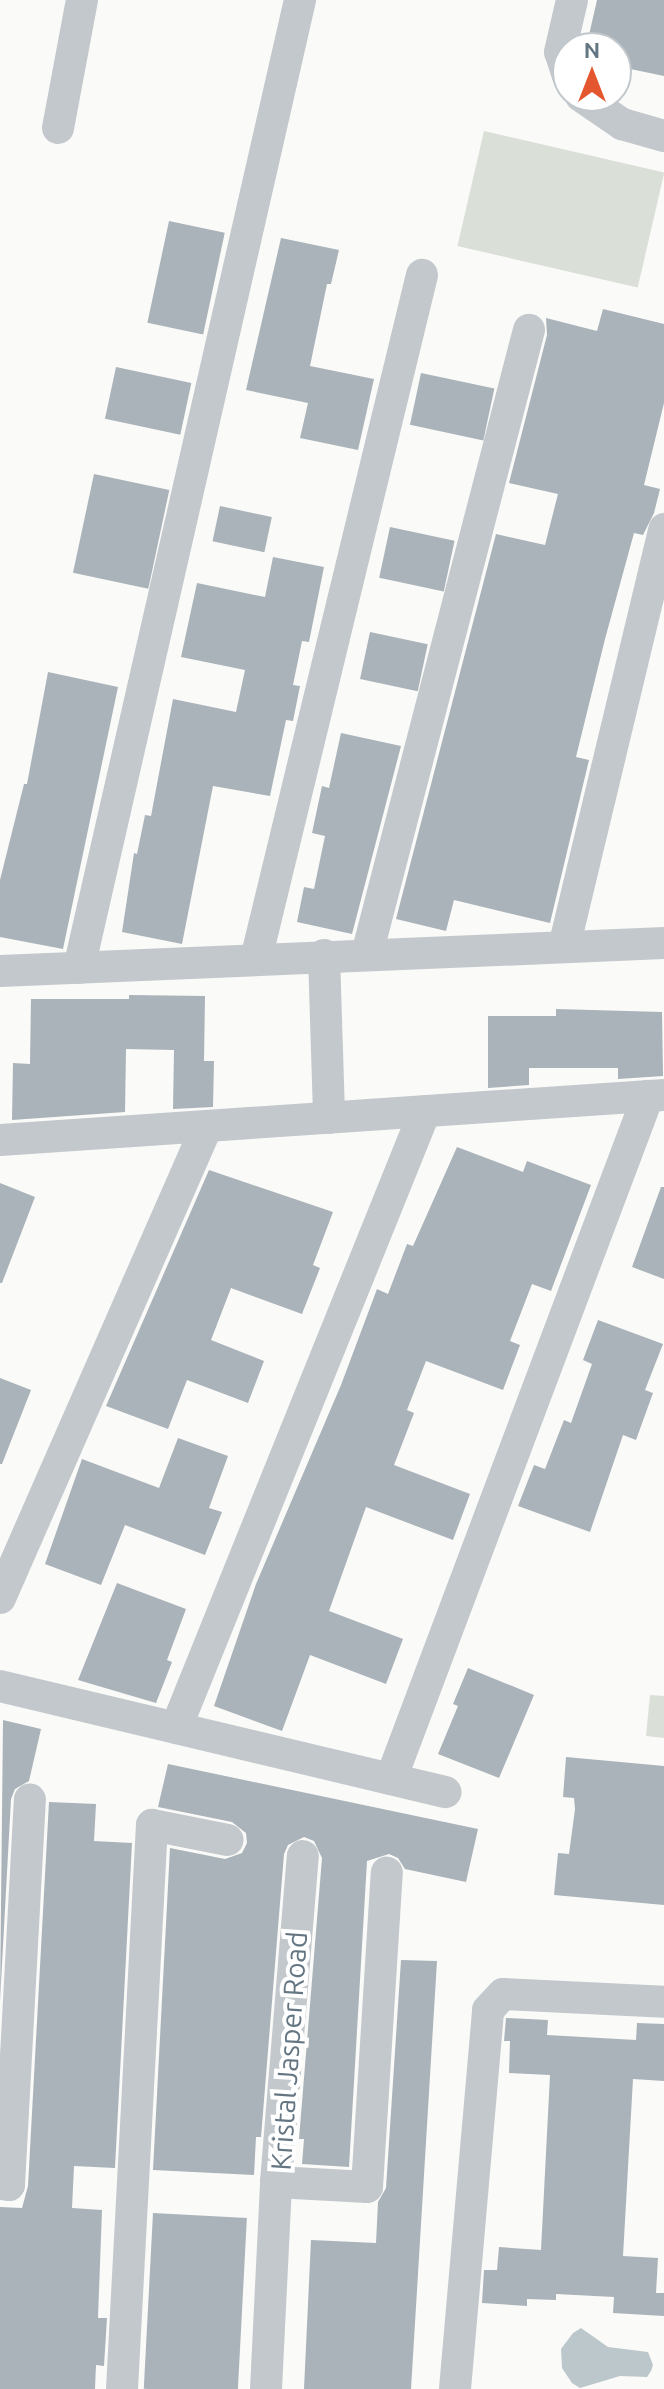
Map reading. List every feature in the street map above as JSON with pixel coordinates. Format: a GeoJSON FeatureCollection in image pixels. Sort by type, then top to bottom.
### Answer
{"type":"FeatureCollection","features":[{"type":"Feature","properties":{"kind":"street"},"geometry":{"type":"LineString","coordinates":[[58,128],[82,0]]}},
{"type":"Feature","properties":{"kind":"street"},"geometry":{"type":"LineString","coordinates":[[79,968],[300,0]]}},
{"type":"Feature","properties":{"kind":"street"},"geometry":{"type":"LineString","coordinates":[[565,32],[572,0]]}},
{"type":"Feature","properties":{"kind":"street"},"geometry":{"type":"LineString","coordinates":[[604,112],[622,124],[664,136]]}},
{"type":"Feature","properties":{"kind":"street"},"geometry":{"type":"LineString","coordinates":[[256,959],[422,275]]}},
{"type":"Feature","properties":{"kind":"street"},"geometry":{"type":"LineString","coordinates":[[367,954],[529,330]]}},
{"type":"Feature","properties":{"kind":"street"},"geometry":{"type":"LineString","coordinates":[[564,947],[664,529]]}},
{"type":"Feature","properties":{"kind":"street"},"geometry":{"type":"LineString","coordinates":[[2,976],[79,968],[324,955],[664,943]]}},
{"type":"Feature","properties":{"kind":"street"},"geometry":{"type":"LineString","coordinates":[[324,955],[329,1118]]}},
{"type":"Feature","properties":{"kind":"street"},"geometry":{"type":"LineString","coordinates":[[0,1140],[656,1095],[391,1779]]}},
{"type":"Feature","properties":{"kind":"street"},"geometry":{"type":"LineString","coordinates":[[176,1728],[425,1111]]}},
{"type":"Feature","properties":{"kind":"street"},"geometry":{"type":"LineString","coordinates":[[0,1598],[207,1126]]}},
{"type":"Feature","properties":{"kind":"street"},"geometry":{"type":"LineString","coordinates":[[0,1686],[446,1792]]}},
{"type":"Feature","properties":{"kind":"street"},"geometry":{"type":"LineString","coordinates":[[0,2184],[9,2185],[8,2041],[30,1800]]}},
{"type":"Feature","properties":{"kind":"street"},"geometry":{"type":"LineString","coordinates":[[122,2389],[152,1825],[228,1840]]}},
{"type":"Feature","properties":{"kind":"street","name":"Kristal Jasper Road"},"geometry":{"type":"LineString","coordinates":[[303,1856],[276,2182],[367,2187],[387,1873]]}},
{"type":"Feature","properties":{"kind":"street"},"geometry":{"type":"LineString","coordinates":[[455,2389],[488,2010],[503,1994],[664,2002]]}},
{"type":"Feature","properties":{"kind":"street"},"geometry":{"type":"LineString","coordinates":[[266,2389],[276,2182]]}},
{"type":"Feature","properties":{"kind":"shaded area"},"geometry":{"type":"Polygon","coordinates":[[[484,131],[664,173],[638,288],[457,246],[484,131]]]}},
{"type":"Feature","properties":{"kind":"shaded area"},"geometry":{"type":"Polygon","coordinates":[[[650,1695],[664,1696],[664,1738],[646,1736],[650,1695]]]}},
{"type":"Feature","properties":{"kind":"shaded area"},"geometry":{"type":"Polygon","coordinates":[[[581,2328],[608,2347],[648,2352],[653,2365],[647,2377],[620,2376],[580,2388],[572,2383],[562,2368],[561,2349],[581,2328]]]}},
{"type":"Feature","properties":{"kind":"building"},"geometry":{"type":"Polygon","coordinates":[[[597,0],[664,0],[664,76],[632,69],[632,32],[590,32],[597,0]]]}},
{"type":"Feature","properties":{"kind":"building"},"geometry":{"type":"Polygon","coordinates":[[[169,221],[225,233],[203,335],[147,323],[169,221]]]}},
{"type":"Feature","properties":{"kind":"building"},"geometry":{"type":"Polygon","coordinates":[[[281,238],[339,250],[331,284],[327,284],[310,366],[374,379],[358,450],[300,438],[308,403],[246,390],[281,238]]]}},
{"type":"Feature","properties":{"kind":"building"},"geometry":{"type":"Polygon","coordinates":[[[603,309],[664,324],[664,403],[644,485],[660,489],[654,513],[643,535],[634,533],[605,639],[576,757],[589,760],[550,923],[454,900],[446,931],[396,919],[496,534],[545,545],[558,494],[509,483],[547,335],[546,318],[597,331],[603,309]]]}},
{"type":"Feature","properties":{"kind":"building"},"geometry":{"type":"Polygon","coordinates":[[[116,367],[191,383],[180,435],[105,419],[116,367]]]}},
{"type":"Feature","properties":{"kind":"building"},"geometry":{"type":"Polygon","coordinates":[[[421,373],[494,389],[483,440],[410,425],[421,373]]]}},
{"type":"Feature","properties":{"kind":"building"},"geometry":{"type":"Polygon","coordinates":[[[94,474],[169,490],[148,589],[73,573],[94,474]]]}},
{"type":"Feature","properties":{"kind":"building"},"geometry":{"type":"Polygon","coordinates":[[[220,506],[272,517],[264,552],[213,541],[220,506]]]}},
{"type":"Feature","properties":{"kind":"building"},"geometry":{"type":"Polygon","coordinates":[[[390,527],[455,541],[444,592],[379,578],[390,527]]]}},
{"type":"Feature","properties":{"kind":"building"},"geometry":{"type":"Polygon","coordinates":[[[273,557],[324,567],[309,642],[302,641],[293,685],[300,686],[293,721],[286,720],[270,796],[213,786],[182,944],[122,932],[134,853],[137,854],[145,815],[151,816],[173,699],[236,712],[245,670],[181,657],[197,583],[265,597],[273,557]]]}},
{"type":"Feature","properties":{"kind":"building"},"geometry":{"type":"Polygon","coordinates":[[[370,632],[428,644],[418,691],[360,679],[370,632]]]}},
{"type":"Feature","properties":{"kind":"building"},"geometry":{"type":"Polygon","coordinates":[[[48,672],[118,687],[63,949],[0,937],[0,880],[24,784],[27,784],[48,672]]]}},
{"type":"Feature","properties":{"kind":"building"},"geometry":{"type":"Polygon","coordinates":[[[341,733],[401,746],[352,934],[297,922],[304,887],[314,889],[325,836],[312,833],[322,786],[329,788],[341,733]]]}},
{"type":"Feature","properties":{"kind":"building"},"geometry":{"type":"Polygon","coordinates":[[[129,995],[205,996],[204,1061],[214,1061],[213,1107],[173,1109],[174,1050],[126,1049],[125,1112],[12,1120],[13,1063],[30,1064],[31,999],[129,999],[129,995]]]}},
{"type":"Feature","properties":{"kind":"building"},"geometry":{"type":"Polygon","coordinates":[[[556,1009],[662,1012],[663,1076],[618,1079],[618,1068],[529,1068],[529,1085],[488,1088],[488,1016],[556,1016],[556,1009]]]}},
{"type":"Feature","properties":{"kind":"building"},"geometry":{"type":"Polygon","coordinates":[[[457,1147],[523,1172],[527,1161],[591,1185],[551,1291],[532,1284],[510,1341],[520,1345],[503,1390],[426,1361],[407,1410],[414,1413],[394,1465],[470,1494],[453,1540],[366,1507],[329,1611],[403,1639],[386,1684],[310,1655],[282,1731],[214,1706],[256,1584],[341,1385],[377,1289],[388,1294],[407,1244],[413,1246],[457,1147]]]}},
{"type":"Feature","properties":{"kind":"building"},"geometry":{"type":"Polygon","coordinates":[[[209,1170],[333,1212],[313,1265],[320,1268],[302,1314],[231,1288],[211,1340],[264,1361],[248,1403],[187,1380],[168,1429],[106,1406],[209,1170]]]}},
{"type":"Feature","properties":{"kind":"building"},"geometry":{"type":"Polygon","coordinates":[[[0,1183],[35,1197],[2,1283],[0,1283],[0,1183]]]}},
{"type":"Feature","properties":{"kind":"building"},"geometry":{"type":"Polygon","coordinates":[[[661,1187],[664,1187],[664,1279],[632,1267],[661,1187]]]}},
{"type":"Feature","properties":{"kind":"building"},"geometry":{"type":"Polygon","coordinates":[[[598,1320],[663,1344],[645,1390],[653,1393],[636,1440],[623,1435],[590,1532],[518,1506],[534,1465],[545,1469],[564,1420],[571,1423],[592,1364],[583,1360],[598,1320]]]}},
{"type":"Feature","properties":{"kind":"building"},"geometry":{"type":"Polygon","coordinates":[[[0,1378],[31,1390],[2,1464],[0,1464],[0,1378]]]}},
{"type":"Feature","properties":{"kind":"building"},"geometry":{"type":"Polygon","coordinates":[[[178,1438],[228,1456],[209,1508],[222,1512],[205,1555],[125,1525],[101,1585],[45,1564],[82,1459],[159,1488],[178,1438]]]}},
{"type":"Feature","properties":{"kind":"building"},"geometry":{"type":"Polygon","coordinates":[[[117,1583],[186,1609],[167,1660],[172,1662],[156,1703],[78,1680],[117,1583]]]}},
{"type":"Feature","properties":{"kind":"building"},"geometry":{"type":"Polygon","coordinates":[[[468,1668],[534,1695],[499,1778],[438,1754],[458,1706],[453,1704],[468,1668]]]}},
{"type":"Feature","properties":{"kind":"building"},"geometry":{"type":"Polygon","coordinates":[[[3,1720],[41,1729],[29,1781],[15,1789],[11,1799],[0,2001],[3,1720]]]}},
{"type":"Feature","properties":{"kind":"building"},"geometry":{"type":"Polygon","coordinates":[[[566,1757],[664,1766],[664,1905],[554,1895],[558,1853],[569,1854],[575,1809],[574,1798],[563,1797],[566,1757]]]}},
{"type":"Feature","properties":{"kind":"building"},"geometry":{"type":"Polygon","coordinates":[[[168,1764],[478,1829],[466,1882],[405,1869],[398,1858],[389,1854],[367,1861],[349,2167],[302,2164],[304,2139],[299,2139],[322,1858],[314,1841],[304,1837],[288,1845],[284,1854],[261,2137],[256,2137],[254,2175],[153,2170],[170,1848],[225,1859],[242,1853],[247,1843],[246,1833],[232,1822],[158,1807],[168,1764]]]}},
{"type":"Feature","properties":{"kind":"building"},"geometry":{"type":"Polygon","coordinates":[[[49,1802],[96,1804],[94,1841],[132,1843],[115,2168],[74,2166],[72,2208],[102,2210],[98,2318],[107,2318],[104,2366],[96,2365],[95,2389],[0,2389],[0,2207],[22,2208],[28,2186],[49,1802]]]}},
{"type":"Feature","properties":{"kind":"building"},"geometry":{"type":"Polygon","coordinates":[[[401,1960],[437,1961],[411,2389],[304,2389],[311,2240],[376,2243],[378,2202],[386,2188],[401,1960]]]}},
{"type":"Feature","properties":{"kind":"building"},"geometry":{"type":"Polygon","coordinates":[[[506,2018],[548,2020],[547,2035],[636,2040],[637,2023],[664,2024],[664,2081],[633,2079],[623,2256],[658,2258],[656,2293],[664,2293],[664,2316],[613,2313],[614,2297],[556,2294],[556,2300],[527,2299],[527,2306],[482,2303],[484,2270],[497,2270],[499,2247],[541,2250],[550,2075],[509,2073],[510,2041],[504,2041],[506,2018]]]}},
{"type":"Feature","properties":{"kind":"building"},"geometry":{"type":"Polygon","coordinates":[[[153,2213],[247,2218],[238,2389],[144,2389],[153,2213]]]}}]}
